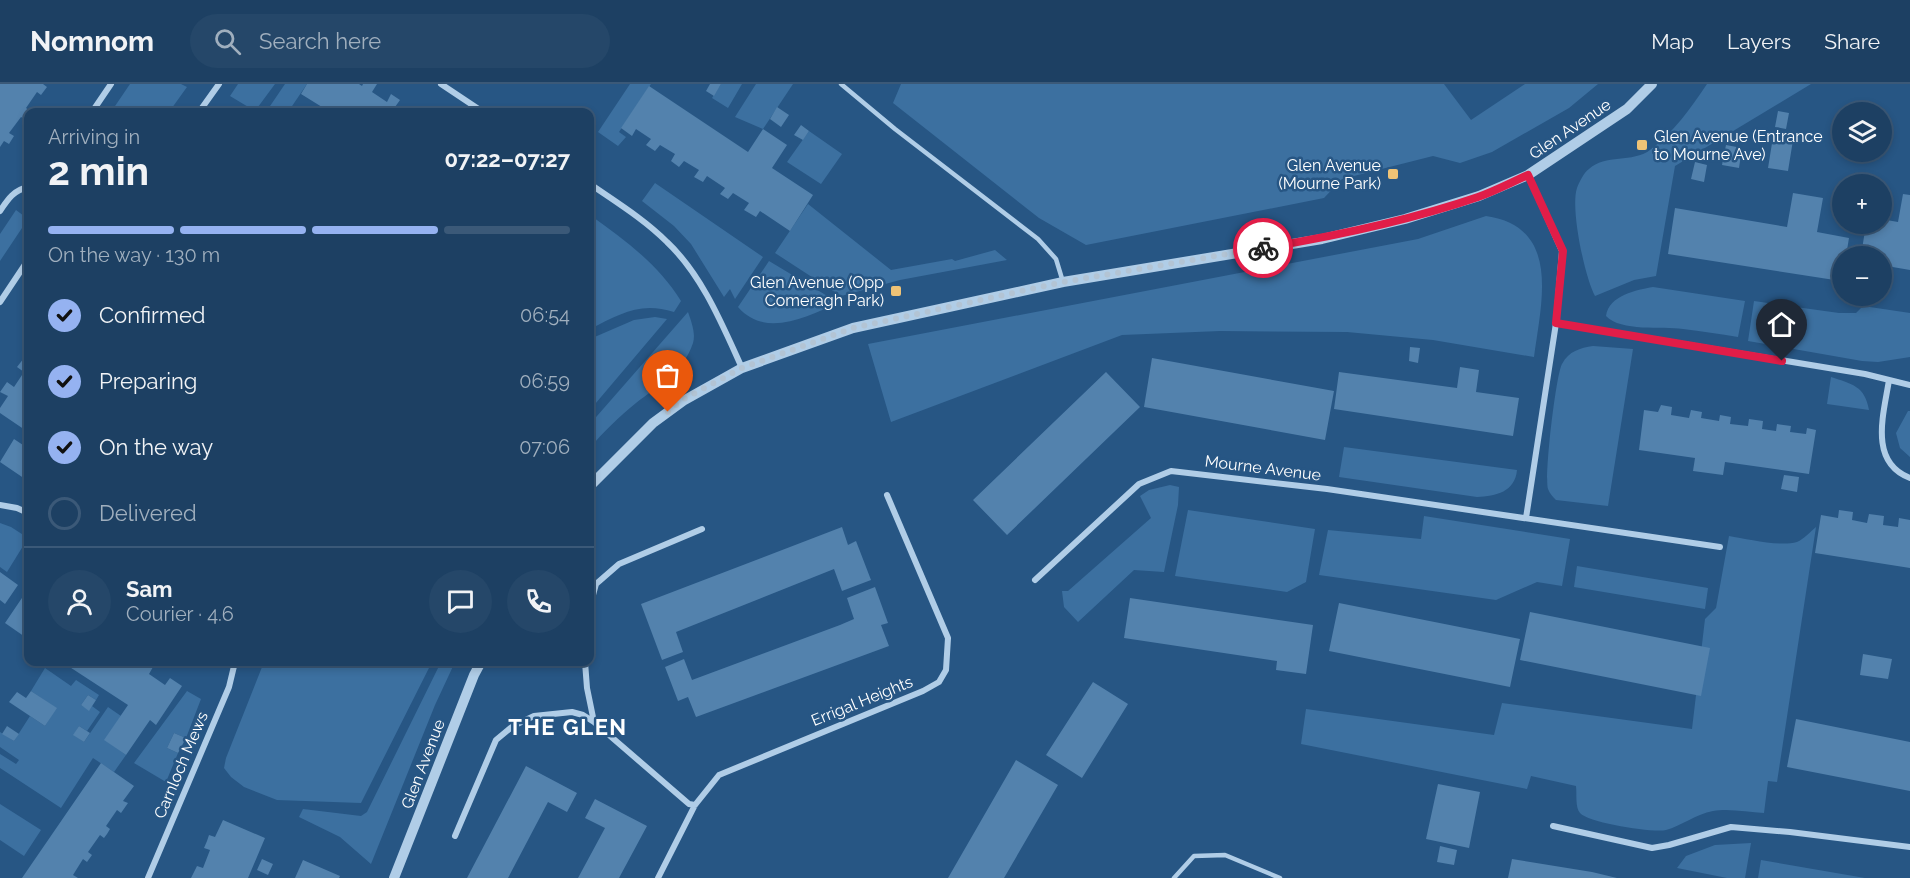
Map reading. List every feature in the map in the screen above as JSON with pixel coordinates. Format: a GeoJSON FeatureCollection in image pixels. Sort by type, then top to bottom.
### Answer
{"type":"FeatureCollection","features":[{"type":"Feature","properties":{"kind":"street"},"geometry":{"type":"LineString","coordinates":[[95,108],[111,84]]}},
{"type":"Feature","properties":{"kind":"street"},"geometry":{"type":"LineString","coordinates":[[202,108],[219,84]]}},
{"type":"Feature","properties":{"kind":"street"},"geometry":{"type":"LineString","coordinates":[[441,84],[477,108]]}},
{"type":"Feature","properties":{"kind":"street","name":"Glen Avenue"},"geometry":{"type":"LineString","coordinates":[[594,482],[653,423],[682,400],[742,368],[853,328],[1063,282],[1339,235],[1405,219],[1479,196],[1528,175],[1627,109],[1652,84]]}},
{"type":"Feature","properties":{"kind":"street"},"geometry":{"type":"LineString","coordinates":[[1526,518],[1556,323],[1563,251],[1528,175]]}},
{"type":"Feature","properties":{"kind":"street"},"geometry":{"type":"LineString","coordinates":[[594,187],[668,242],[712,307],[742,368]]}},
{"type":"Feature","properties":{"kind":"street"},"geometry":{"type":"LineString","coordinates":[[0,211],[10,196],[24,188]]}},
{"type":"Feature","properties":{"kind":"street"},"geometry":{"type":"LineString","coordinates":[[0,302],[24,266]]}},
{"type":"Feature","properties":{"kind":"street"},"geometry":{"type":"LineString","coordinates":[[1556,323],[1910,385]]}},
{"type":"Feature","properties":{"kind":"street"},"geometry":{"type":"LineString","coordinates":[[1889,380],[1881,429],[1882,445],[1895,468],[1910,478]]}},
{"type":"Feature","properties":{"kind":"street","name":"Mourne Avenue"},"geometry":{"type":"LineString","coordinates":[[1035,580],[1139,484],[1172,471],[1327,489],[1720,548]]}},
{"type":"Feature","properties":{"kind":"street","name":"Errigal Heights"},"geometry":{"type":"LineString","coordinates":[[658,878],[695,805],[719,775],[923,691],[939,682],[946,670],[948,638],[887,495]]}},
{"type":"Feature","properties":{"kind":"street"},"geometry":{"type":"LineString","coordinates":[[0,505],[24,511]]}},
{"type":"Feature","properties":{"kind":"street"},"geometry":{"type":"LineString","coordinates":[[594,591],[596,584],[619,564],[702,529]]}},
{"type":"Feature","properties":{"kind":"street","name":"Carnloch Mews"},"geometry":{"type":"LineString","coordinates":[[148,878],[229,687],[233,666]]}},
{"type":"Feature","properties":{"kind":"street","name":"Glen Avenue"},"geometry":{"type":"LineString","coordinates":[[394,878],[479,666]]}},
{"type":"Feature","properties":{"kind":"street"},"geometry":{"type":"LineString","coordinates":[[585,666],[594,722]]}},
{"type":"Feature","properties":{"kind":"street"},"geometry":{"type":"LineString","coordinates":[[455,836],[496,740],[513,726],[534,716],[572,712],[583,715],[689,804],[695,805]]}},
{"type":"Feature","properties":{"kind":"street"},"geometry":{"type":"LineString","coordinates":[[1553,826],[1652,848],[1731,827],[1910,847]]}},
{"type":"Feature","properties":{"kind":"lane"},"geometry":{"type":"LineString","coordinates":[[841,84],[1038,239],[1056,259],[1063,282]]}},
{"type":"Feature","properties":{"kind":"lane"},"geometry":{"type":"LineString","coordinates":[[1174,878],[1194,856],[1225,855],[1280,878]]}},
{"type":"Feature","properties":{"kind":"shaded area"},"geometry":{"type":"Polygon","coordinates":[[[130,84],[181,84],[187,87],[172,108],[114,108],[130,84]]]}},
{"type":"Feature","properties":{"kind":"shaded area"},"geometry":{"type":"Polygon","coordinates":[[[238,84],[275,84],[257,108],[250,108],[230,96],[238,84]]]}},
{"type":"Feature","properties":{"kind":"shaded area"},"geometry":{"type":"Polygon","coordinates":[[[285,84],[307,84],[291,108],[269,108],[285,84]]]}},
{"type":"Feature","properties":{"kind":"shaded area"},"geometry":{"type":"Polygon","coordinates":[[[630,84],[651,84],[619,132],[626,137],[618,146],[598,132],[630,84]]]}},
{"type":"Feature","properties":{"kind":"shaded area"},"geometry":{"type":"Polygon","coordinates":[[[721,84],[742,84],[728,108],[712,98],[721,84]]]}},
{"type":"Feature","properties":{"kind":"shaded area"},"geometry":{"type":"Polygon","coordinates":[[[756,84],[793,84],[763,129],[735,117],[756,84]]]}},
{"type":"Feature","properties":{"kind":"shaded area"},"geometry":{"type":"Polygon","coordinates":[[[901,84],[1444,84],[1471,120],[1525,84],[1598,84],[1569,108],[1492,152],[1460,163],[1433,156],[1342,179],[1324,198],[1086,245],[1039,218],[893,103],[901,84]]]}},
{"type":"Feature","properties":{"kind":"shaded area"},"geometry":{"type":"Polygon","coordinates":[[[1707,84],[1811,84],[1675,166],[1656,276],[1634,280],[1595,296],[1583,259],[1575,211],[1575,198],[1580,181],[1587,170],[1596,164],[1636,156],[1650,150],[1674,128],[1707,84]]]}},
{"type":"Feature","properties":{"kind":"shaded area"},"geometry":{"type":"Polygon","coordinates":[[[809,131],[842,154],[821,184],[787,162],[809,131]]]}},
{"type":"Feature","properties":{"kind":"shaded area"},"geometry":{"type":"Polygon","coordinates":[[[655,183],[763,257],[735,299],[730,289],[724,297],[691,244],[674,226],[642,201],[655,183]]]}},
{"type":"Feature","properties":{"kind":"shaded area"},"geometry":{"type":"Polygon","coordinates":[[[808,204],[891,270],[952,259],[955,261],[995,250],[1007,260],[900,280],[841,296],[775,253],[808,204]]]}},
{"type":"Feature","properties":{"kind":"shaded area"},"geometry":{"type":"Polygon","coordinates":[[[16,210],[24,216],[24,225],[0,261],[0,234],[16,210]]]}},
{"type":"Feature","properties":{"kind":"shaded area"},"geometry":{"type":"Polygon","coordinates":[[[1486,216],[1510,223],[1527,235],[1536,251],[1541,270],[1542,292],[1534,357],[1433,340],[1347,332],[1220,331],[1122,335],[891,422],[868,344],[1418,239],[1486,216]]]}},
{"type":"Feature","properties":{"kind":"shaded area"},"geometry":{"type":"Polygon","coordinates":[[[594,218],[628,243],[651,264],[681,301],[674,312],[651,308],[621,314],[594,327],[594,218]]]}},
{"type":"Feature","properties":{"kind":"shaded area"},"geometry":{"type":"Polygon","coordinates":[[[769,261],[839,303],[787,322],[761,322],[749,317],[738,307],[769,261]]]}},
{"type":"Feature","properties":{"kind":"shaded area"},"geometry":{"type":"Polygon","coordinates":[[[1653,287],[1745,301],[1738,337],[1683,329],[1631,326],[1613,321],[1606,316],[1612,303],[1618,298],[1653,287]]]}},
{"type":"Feature","properties":{"kind":"shaded area"},"geometry":{"type":"Polygon","coordinates":[[[1754,301],[1839,313],[1856,313],[1863,306],[1910,313],[1910,357],[1878,362],[1862,361],[1748,341],[1754,301]]]}},
{"type":"Feature","properties":{"kind":"shaded area"},"geometry":{"type":"Polygon","coordinates":[[[688,312],[694,339],[689,353],[677,370],[636,403],[594,443],[594,419],[688,312]]]}},
{"type":"Feature","properties":{"kind":"shaded area"},"geometry":{"type":"Polygon","coordinates":[[[655,317],[667,319],[594,405],[594,337],[634,320],[655,317]]]}},
{"type":"Feature","properties":{"kind":"shaded area"},"geometry":{"type":"Polygon","coordinates":[[[1593,346],[1633,349],[1608,506],[1556,500],[1548,489],[1547,481],[1554,405],[1562,364],[1575,351],[1593,346]]]}},
{"type":"Feature","properties":{"kind":"shaded area"},"geometry":{"type":"Polygon","coordinates":[[[1831,377],[1851,384],[1861,391],[1869,410],[1827,404],[1831,377]]]}},
{"type":"Feature","properties":{"kind":"shaded area"},"geometry":{"type":"Polygon","coordinates":[[[1910,411],[1910,457],[1900,448],[1896,433],[1910,411]]]}},
{"type":"Feature","properties":{"kind":"shaded area"},"geometry":{"type":"Polygon","coordinates":[[[1344,447],[1517,470],[1513,483],[1508,488],[1497,494],[1477,497],[1339,477],[1344,447]]]}},
{"type":"Feature","properties":{"kind":"shaded area"},"geometry":{"type":"Polygon","coordinates":[[[1170,485],[1179,487],[1178,505],[1164,572],[1134,570],[1078,622],[1064,607],[1062,591],[1068,591],[1151,518],[1140,496],[1149,490],[1170,485]]]}},
{"type":"Feature","properties":{"kind":"shaded area"},"geometry":{"type":"Polygon","coordinates":[[[1188,510],[1315,529],[1306,582],[1287,592],[1175,576],[1188,510]]]}},
{"type":"Feature","properties":{"kind":"shaded area"},"geometry":{"type":"Polygon","coordinates":[[[1424,516],[1570,539],[1562,586],[1537,582],[1496,600],[1319,575],[1328,530],[1421,539],[1424,516]]]}},
{"type":"Feature","properties":{"kind":"shaded area"},"geometry":{"type":"Polygon","coordinates":[[[0,523],[24,535],[24,544],[7,572],[0,567],[0,523]]]}},
{"type":"Feature","properties":{"kind":"shaded area"},"geometry":{"type":"Polygon","coordinates":[[[1816,527],[1777,782],[1768,781],[1764,813],[1719,810],[1666,830],[1635,829],[1608,824],[1580,813],[1576,786],[1531,776],[1527,789],[1301,744],[1306,709],[1494,735],[1502,703],[1692,729],[1705,619],[1716,608],[1729,536],[1782,544],[1800,541],[1816,527]]]}},
{"type":"Feature","properties":{"kind":"shaded area"},"geometry":{"type":"Polygon","coordinates":[[[1577,566],[1708,588],[1705,609],[1574,587],[1577,566]]]}},
{"type":"Feature","properties":{"kind":"shaded area"},"geometry":{"type":"Polygon","coordinates":[[[262,666],[430,666],[361,803],[277,800],[244,787],[231,777],[224,768],[262,666]]]}},
{"type":"Feature","properties":{"kind":"shaded area"},"geometry":{"type":"Polygon","coordinates":[[[439,666],[453,666],[435,705],[371,864],[340,837],[299,817],[303,809],[361,816],[367,812],[439,666]]]}},
{"type":"Feature","properties":{"kind":"shaded area"},"geometry":{"type":"Polygon","coordinates":[[[45,668],[71,686],[76,680],[99,695],[96,700],[88,695],[81,705],[89,710],[92,706],[100,712],[87,731],[79,726],[74,735],[84,742],[108,707],[121,716],[105,740],[126,755],[114,772],[93,758],[61,808],[0,768],[0,754],[16,764],[19,760],[0,747],[0,732],[14,741],[30,716],[45,726],[56,708],[31,691],[45,668]]]}},
{"type":"Feature","properties":{"kind":"shaded area"},"geometry":{"type":"Polygon","coordinates":[[[187,691],[201,699],[186,738],[174,733],[167,748],[178,753],[166,782],[134,763],[187,691]]]}},
{"type":"Feature","properties":{"kind":"shaded area"},"geometry":{"type":"Polygon","coordinates":[[[0,804],[41,830],[24,856],[0,840],[0,804]]]}},
{"type":"Feature","properties":{"kind":"shaded area"},"geometry":{"type":"Polygon","coordinates":[[[1751,843],[1745,878],[1727,878],[1677,868],[1686,856],[1715,845],[1751,843]]]}},
{"type":"Feature","properties":{"kind":"shaded area"},"geometry":{"type":"Polygon","coordinates":[[[1761,860],[1865,878],[1758,878],[1761,860]]]}},
{"type":"Feature","properties":{"kind":"building"},"geometry":{"type":"Polygon","coordinates":[[[0,84],[43,84],[47,87],[41,95],[37,92],[24,108],[24,118],[21,117],[9,133],[14,136],[9,144],[4,141],[0,147],[0,84]]]}},
{"type":"Feature","properties":{"kind":"building"},"geometry":{"type":"Polygon","coordinates":[[[307,84],[359,84],[362,86],[363,84],[377,84],[372,92],[387,102],[391,94],[400,100],[395,107],[397,108],[324,108],[301,94],[307,84]]]}},
{"type":"Feature","properties":{"kind":"building"},"geometry":{"type":"Polygon","coordinates":[[[710,84],[721,84],[714,96],[706,91],[710,84]]]}},
{"type":"Feature","properties":{"kind":"building"},"geometry":{"type":"Polygon","coordinates":[[[649,86],[748,152],[763,129],[787,145],[772,168],[813,195],[790,231],[760,211],[756,217],[744,210],[749,203],[733,193],[728,199],[720,194],[725,188],[707,176],[703,182],[694,177],[699,170],[684,161],[679,167],[671,161],[675,154],[660,145],[655,151],[646,145],[651,139],[636,129],[632,136],[621,128],[649,86]]]}},
{"type":"Feature","properties":{"kind":"building"},"geometry":{"type":"Polygon","coordinates":[[[777,107],[789,115],[781,127],[770,119],[777,107]]]}},
{"type":"Feature","properties":{"kind":"building"},"geometry":{"type":"Polygon","coordinates":[[[1778,111],[1789,113],[1786,129],[1775,127],[1778,111]]]}},
{"type":"Feature","properties":{"kind":"building"},"geometry":{"type":"Polygon","coordinates":[[[801,125],[809,131],[803,140],[794,135],[801,125]]]}},
{"type":"Feature","properties":{"kind":"building"},"geometry":{"type":"Polygon","coordinates":[[[1774,131],[1794,134],[1788,171],[1768,168],[1774,131]]]}},
{"type":"Feature","properties":{"kind":"building"},"geometry":{"type":"Polygon","coordinates":[[[1726,145],[1742,148],[1739,168],[1722,165],[1726,145]]]}},
{"type":"Feature","properties":{"kind":"building"},"geometry":{"type":"Polygon","coordinates":[[[1695,162],[1707,165],[1704,182],[1691,179],[1695,162]]]}},
{"type":"Feature","properties":{"kind":"building"},"geometry":{"type":"Polygon","coordinates":[[[1793,193],[1823,198],[1817,232],[1849,238],[1848,246],[1832,246],[1832,280],[1668,254],[1675,208],[1787,227],[1793,193]]]}},
{"type":"Feature","properties":{"kind":"building"},"geometry":{"type":"Polygon","coordinates":[[[1903,194],[1910,195],[1910,270],[1892,267],[1892,246],[1863,246],[1864,234],[1892,234],[1892,221],[1898,222],[1903,194]]]}},
{"type":"Feature","properties":{"kind":"building"},"geometry":{"type":"Polygon","coordinates":[[[1410,347],[1420,348],[1418,363],[1409,361],[1410,347]]]}},
{"type":"Feature","properties":{"kind":"building"},"geometry":{"type":"Polygon","coordinates":[[[24,358],[24,372],[17,367],[24,358]]]}},
{"type":"Feature","properties":{"kind":"building"},"geometry":{"type":"Polygon","coordinates":[[[1152,358],[1334,391],[1325,440],[1144,407],[1152,358]]]}},
{"type":"Feature","properties":{"kind":"building"},"geometry":{"type":"Polygon","coordinates":[[[1460,367],[1479,370],[1476,392],[1519,398],[1513,436],[1334,409],[1339,372],[1457,388],[1460,367]]]}},
{"type":"Feature","properties":{"kind":"building"},"geometry":{"type":"Polygon","coordinates":[[[24,372],[24,429],[0,413],[0,408],[8,396],[0,392],[7,382],[14,387],[24,372]]]}},
{"type":"Feature","properties":{"kind":"building"},"geometry":{"type":"Polygon","coordinates":[[[1106,372],[1140,407],[1007,535],[973,500],[1106,372]]]}},
{"type":"Feature","properties":{"kind":"building"},"geometry":{"type":"Polygon","coordinates":[[[1661,405],[1672,407],[1671,415],[1689,418],[1691,410],[1702,412],[1701,418],[1719,421],[1720,415],[1731,417],[1730,424],[1748,426],[1749,419],[1763,421],[1762,429],[1776,431],[1777,424],[1791,426],[1790,432],[1806,434],[1807,428],[1816,430],[1809,474],[1725,462],[1723,475],[1693,471],[1695,458],[1639,450],[1644,410],[1658,412],[1661,405]]]}},
{"type":"Feature","properties":{"kind":"building"},"geometry":{"type":"Polygon","coordinates":[[[14,439],[23,445],[24,443],[24,478],[0,462],[14,439]]]}},
{"type":"Feature","properties":{"kind":"building"},"geometry":{"type":"Polygon","coordinates":[[[1784,475],[1799,477],[1797,492],[1781,489],[1784,475]]]}},
{"type":"Feature","properties":{"kind":"building"},"geometry":{"type":"Polygon","coordinates":[[[1839,510],[1853,512],[1852,520],[1867,523],[1869,514],[1884,516],[1883,525],[1898,527],[1899,518],[1910,520],[1910,568],[1815,553],[1821,515],[1838,518],[1839,510]]]}},
{"type":"Feature","properties":{"kind":"building"},"geometry":{"type":"Polygon","coordinates":[[[842,527],[848,545],[856,541],[871,580],[842,591],[834,569],[676,632],[683,652],[662,660],[641,604],[842,527]]]}},
{"type":"Feature","properties":{"kind":"building"},"geometry":{"type":"Polygon","coordinates":[[[0,572],[18,585],[5,604],[0,600],[0,572]]]}},
{"type":"Feature","properties":{"kind":"building"},"geometry":{"type":"Polygon","coordinates":[[[875,587],[888,623],[881,625],[889,646],[696,717],[688,697],[678,701],[665,667],[684,659],[692,680],[840,625],[854,619],[847,598],[875,587]]]}},
{"type":"Feature","properties":{"kind":"building"},"geometry":{"type":"Polygon","coordinates":[[[24,595],[24,636],[5,623],[24,595]]]}},
{"type":"Feature","properties":{"kind":"building"},"geometry":{"type":"Polygon","coordinates":[[[1130,598],[1313,625],[1306,674],[1276,670],[1277,661],[1124,638],[1130,598]]]}},
{"type":"Feature","properties":{"kind":"building"},"geometry":{"type":"Polygon","coordinates":[[[1339,603],[1520,639],[1510,687],[1329,651],[1339,603]]]}},
{"type":"Feature","properties":{"kind":"building"},"geometry":{"type":"Polygon","coordinates":[[[1530,612],[1710,648],[1701,696],[1520,660],[1530,612]]]}},
{"type":"Feature","properties":{"kind":"building"},"geometry":{"type":"Polygon","coordinates":[[[1863,654],[1892,659],[1888,679],[1860,675],[1863,654]]]}},
{"type":"Feature","properties":{"kind":"building"},"geometry":{"type":"Polygon","coordinates":[[[68,666],[151,666],[153,667],[149,674],[165,685],[170,678],[182,686],[156,725],[150,720],[126,755],[104,740],[128,705],[68,666]]]}},
{"type":"Feature","properties":{"kind":"building"},"geometry":{"type":"Polygon","coordinates":[[[1093,682],[1128,704],[1082,778],[1046,755],[1093,682]]]}},
{"type":"Feature","properties":{"kind":"building"},"geometry":{"type":"Polygon","coordinates":[[[31,691],[57,708],[45,726],[9,702],[17,692],[26,698],[31,691]]]}},
{"type":"Feature","properties":{"kind":"building"},"geometry":{"type":"Polygon","coordinates":[[[88,695],[96,700],[89,711],[81,705],[88,695]]]}},
{"type":"Feature","properties":{"kind":"building"},"geometry":{"type":"Polygon","coordinates":[[[1796,719],[1910,742],[1910,791],[1787,767],[1796,719]]]}},
{"type":"Feature","properties":{"kind":"building"},"geometry":{"type":"Polygon","coordinates":[[[7,726],[19,734],[14,741],[2,734],[7,726]]]}},
{"type":"Feature","properties":{"kind":"building"},"geometry":{"type":"Polygon","coordinates":[[[79,726],[90,733],[84,742],[73,735],[79,726]]]}},
{"type":"Feature","properties":{"kind":"building"},"geometry":{"type":"Polygon","coordinates":[[[174,733],[186,738],[178,753],[167,748],[174,733]]]}},
{"type":"Feature","properties":{"kind":"building"},"geometry":{"type":"Polygon","coordinates":[[[1016,760],[1058,785],[1004,878],[948,878],[1016,760]]]}},
{"type":"Feature","properties":{"kind":"building"},"geometry":{"type":"Polygon","coordinates":[[[101,763],[134,786],[123,801],[128,803],[121,813],[117,810],[106,826],[110,829],[107,834],[104,838],[100,835],[88,852],[92,855],[87,862],[83,859],[73,875],[78,878],[22,878],[101,763]]]}},
{"type":"Feature","properties":{"kind":"building"},"geometry":{"type":"Polygon","coordinates":[[[526,766],[577,793],[567,812],[548,802],[508,878],[467,878],[526,766]]]}},
{"type":"Feature","properties":{"kind":"building"},"geometry":{"type":"Polygon","coordinates":[[[1438,784],[1480,792],[1469,848],[1426,839],[1438,784]]]}},
{"type":"Feature","properties":{"kind":"building"},"geometry":{"type":"Polygon","coordinates":[[[595,799],[647,826],[619,878],[578,878],[605,828],[585,818],[595,799]]]}},
{"type":"Feature","properties":{"kind":"building"},"geometry":{"type":"Polygon","coordinates":[[[223,820],[265,838],[248,878],[191,878],[197,866],[203,868],[210,850],[204,848],[209,835],[215,837],[223,820]]]}},
{"type":"Feature","properties":{"kind":"building"},"geometry":{"type":"Polygon","coordinates":[[[1440,846],[1457,850],[1454,865],[1437,862],[1440,846]]]}},
{"type":"Feature","properties":{"kind":"building"},"geometry":{"type":"Polygon","coordinates":[[[262,859],[273,864],[268,875],[257,870],[262,859]]]}},
{"type":"Feature","properties":{"kind":"building"},"geometry":{"type":"Polygon","coordinates":[[[1512,859],[1592,872],[1617,878],[1508,878],[1512,859]]]}},
{"type":"Feature","properties":{"kind":"building"},"geometry":{"type":"Polygon","coordinates":[[[303,860],[340,876],[339,878],[295,878],[303,860]]]}},
{"type":"Feature","properties":{"kind":"way so far"},"geometry":{"type":"LineString","coordinates":[[668,412],[682,400],[742,368],[853,328],[1063,282],[1263,248]]}},
{"type":"Feature","properties":{"kind":"place","name":"Glen Avenue (Entrance to Mourne Ave)"},"geometry":{"type":"Point","coordinates":[1642,145]}},
{"type":"Feature","properties":{"kind":"place","name":"Glen Avenue (Mourne Park)"},"geometry":{"type":"Point","coordinates":[1393,174]}},
{"type":"Feature","properties":{"kind":"place","name":"Glen Avenue (Opp Comeragh Park)"},"geometry":{"type":"Point","coordinates":[896,291]}},
{"type":"Feature","properties":{"kind":"district","name":"THE GLEN"},"geometry":{"type":"Point","coordinates":[568,727]}},
{"type":"Feature","properties":{"kind":"route"},"geometry":{"type":"LineString","coordinates":[[1263,248],[1322,238],[1405,219],[1479,196],[1528,175],[1563,251],[1556,323],[1782,361]]}}]}
